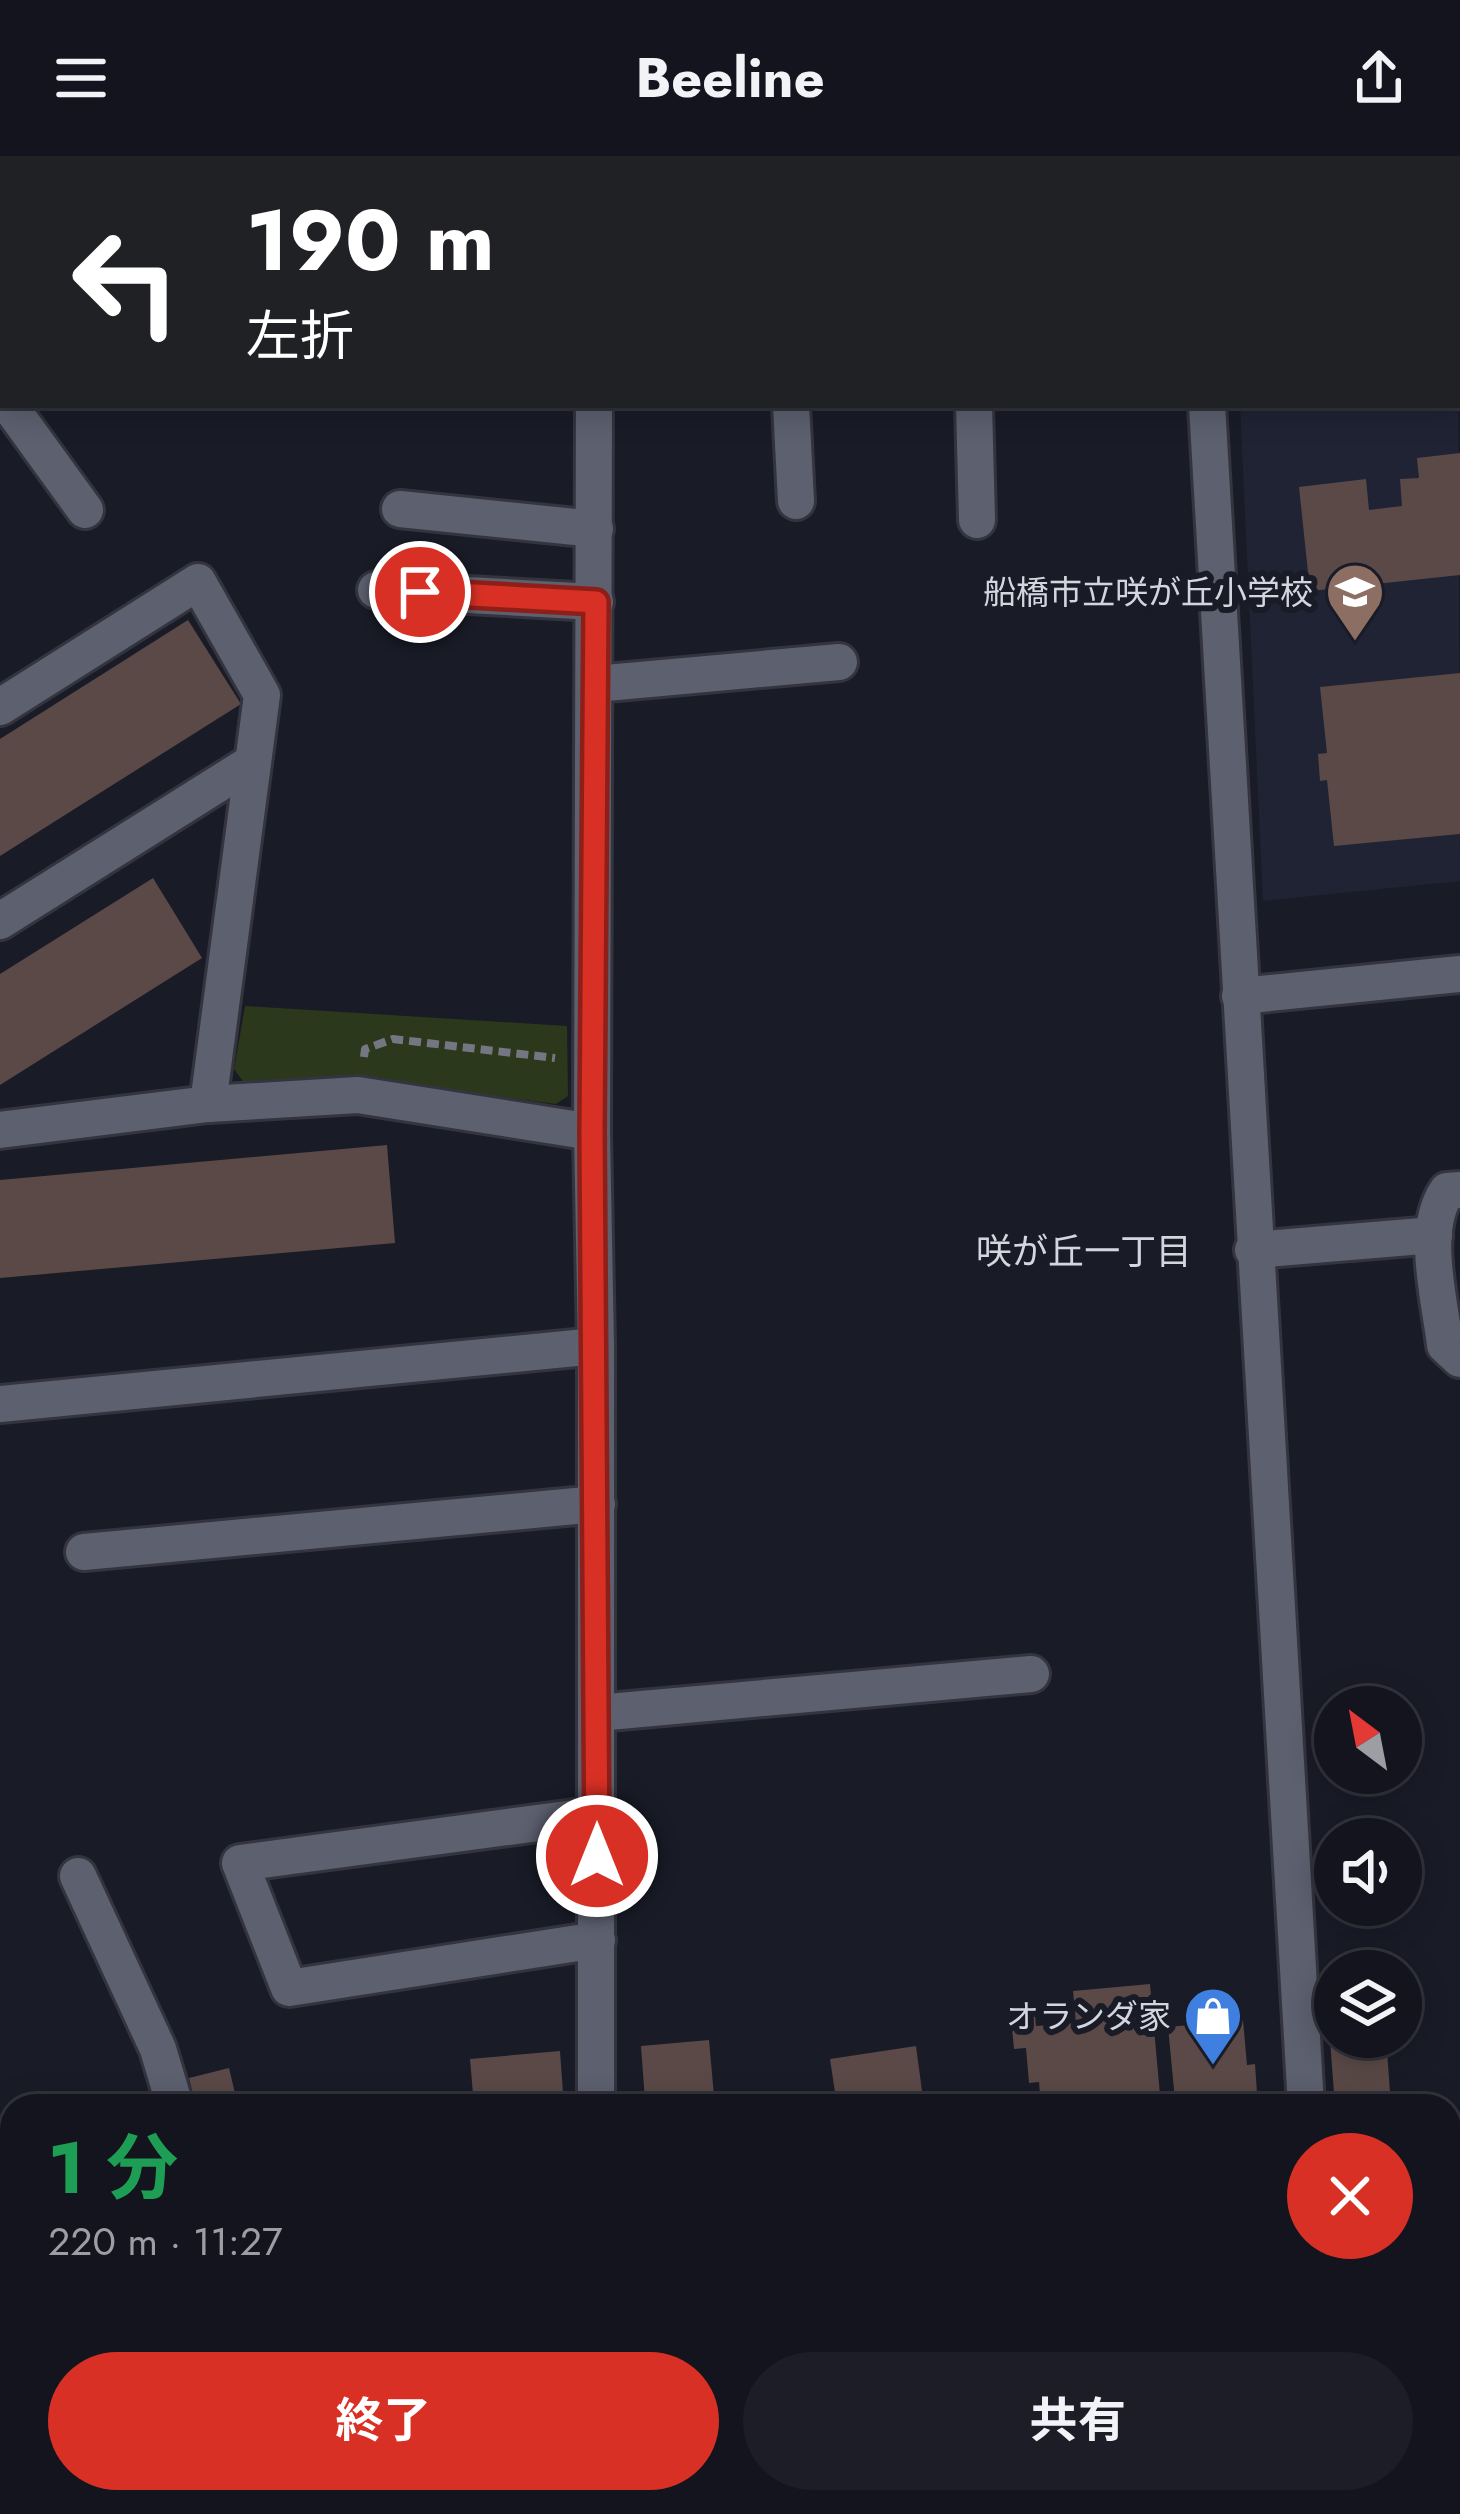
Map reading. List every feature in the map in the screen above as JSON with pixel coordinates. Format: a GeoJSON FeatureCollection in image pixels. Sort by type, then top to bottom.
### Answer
{"type":"FeatureCollection","features":[{"type":"Feature","properties":{"kind":"street"},"geometry":{"type":"LineString","coordinates":[[11,408],[85,510]]}},
{"type":"Feature","properties":{"kind":"street"},"geometry":{"type":"LineString","coordinates":[[594,408],[596,2094]]}},
{"type":"Feature","properties":{"kind":"street"},"geometry":{"type":"LineString","coordinates":[[791,408],[796,501]]}},
{"type":"Feature","properties":{"kind":"street"},"geometry":{"type":"LineString","coordinates":[[974,408],[977,520]]}},
{"type":"Feature","properties":{"kind":"street"},"geometry":{"type":"LineString","coordinates":[[1208,408],[1253,1250],[1305,2094]]}},
{"type":"Feature","properties":{"kind":"street"},"geometry":{"type":"LineString","coordinates":[[400,509],[595,529]]}},
{"type":"Feature","properties":{"kind":"street"},"geometry":{"type":"LineString","coordinates":[[0,706],[197,582],[262,695],[208,1104]]}},
{"type":"Feature","properties":{"kind":"street"},"geometry":{"type":"LineString","coordinates":[[376,590],[596,602]]}},
{"type":"Feature","properties":{"kind":"street"},"geometry":{"type":"LineString","coordinates":[[596,684],[839,662]]}},
{"type":"Feature","properties":{"kind":"street"},"geometry":{"type":"LineString","coordinates":[[0,921],[253,762]]}},
{"type":"Feature","properties":{"kind":"street"},"geometry":{"type":"LineString","coordinates":[[1240,996],[1460,974]]}},
{"type":"Feature","properties":{"kind":"street"},"geometry":{"type":"LineString","coordinates":[[0,1130],[208,1104],[358,1095],[592,1132]]}},
{"type":"Feature","properties":{"kind":"street"},"geometry":{"type":"LineString","coordinates":[[1460,1190],[1447,1191],[1441,1200],[1434,1235],[1445,1345],[1460,1359]]}},
{"type":"Feature","properties":{"kind":"street"},"geometry":{"type":"LineString","coordinates":[[1253,1250],[1434,1235]]}},
{"type":"Feature","properties":{"kind":"street"},"geometry":{"type":"LineString","coordinates":[[0,1404],[596,1346]]}},
{"type":"Feature","properties":{"kind":"street"},"geometry":{"type":"LineString","coordinates":[[84,1552],[597,1504]]}},
{"type":"Feature","properties":{"kind":"street"},"geometry":{"type":"LineString","coordinates":[[596,1713],[1030,1674]]}},
{"type":"Feature","properties":{"kind":"street"},"geometry":{"type":"LineString","coordinates":[[597,1815],[239,1863],[289,1988],[597,1940]]}},
{"type":"Feature","properties":{"kind":"street"},"geometry":{"type":"LineString","coordinates":[[78,1876],[158,2049],[171,2094]]}},
{"type":"Feature","properties":{"kind":"path"},"geometry":{"type":"LineString","coordinates":[[358,1095],[365,1048],[393,1039],[593,1063]]}},
{"type":"Feature","properties":{"kind":"shaded area","name":"船橋市立咲が丘小学校"},"geometry":{"type":"Polygon","coordinates":[[[1240,408],[1458,408],[1460,881],[1263,901],[1240,408]]]}},
{"type":"Feature","properties":{"kind":"green space"},"geometry":{"type":"Polygon","coordinates":[[[245,1006],[567,1026],[568,1096],[556,1104],[352,1079],[247,1087],[234,1069],[245,1006]]]}},
{"type":"Feature","properties":{"kind":"building"},"geometry":{"type":"Polygon","coordinates":[[[1460,453],[1460,575],[1310,591],[1299,487],[1366,479],[1369,510],[1402,506],[1400,479],[1419,478],[1417,458],[1460,453]]]}},
{"type":"Feature","properties":{"kind":"building"},"geometry":{"type":"Polygon","coordinates":[[[188,620],[241,704],[0,856],[0,739],[188,620]]]}},
{"type":"Feature","properties":{"kind":"building"},"geometry":{"type":"Polygon","coordinates":[[[1460,673],[1460,834],[1334,846],[1327,780],[1320,781],[1318,754],[1327,753],[1320,687],[1460,673]]]}},
{"type":"Feature","properties":{"kind":"building"},"geometry":{"type":"Polygon","coordinates":[[[153,878],[202,958],[0,1085],[0,974],[153,878]]]}},
{"type":"Feature","properties":{"kind":"building"},"geometry":{"type":"Polygon","coordinates":[[[387,1145],[395,1243],[0,1278],[0,1180],[387,1145]]]}},
{"type":"Feature","properties":{"kind":"building"},"geometry":{"type":"Polygon","coordinates":[[[1150,1984],[1160,2094],[1040,2094],[1039,2082],[1029,2083],[1026,2048],[1014,2049],[1011,2017],[1035,2015],[1036,2026],[1076,2023],[1073,1991],[1150,1984]]]}},
{"type":"Feature","properties":{"kind":"building"},"geometry":{"type":"Polygon","coordinates":[[[1243,2020],[1247,2065],[1255,2064],[1257,2093],[1174,2094],[1168,2027],[1243,2020]]]}},
{"type":"Feature","properties":{"kind":"building"},"geometry":{"type":"Polygon","coordinates":[[[709,2040],[714,2094],[644,2094],[641,2046],[709,2040]]]}},
{"type":"Feature","properties":{"kind":"building"},"geometry":{"type":"Polygon","coordinates":[[[916,2046],[922,2094],[835,2094],[830,2059],[916,2046]]]}},
{"type":"Feature","properties":{"kind":"building"},"geometry":{"type":"Polygon","coordinates":[[[560,2051],[563,2094],[473,2094],[470,2059],[560,2051]]]}},
{"type":"Feature","properties":{"kind":"building"},"geometry":{"type":"Polygon","coordinates":[[[1331,2058],[1388,2058],[1390,2094],[1334,2094],[1331,2058]]]}},
{"type":"Feature","properties":{"kind":"building"},"geometry":{"type":"Polygon","coordinates":[[[229,2068],[235,2094],[193,2094],[189,2078],[229,2068]]]}},
{"type":"Feature","properties":{"kind":"place","name":"船橋市立咲が丘小学校"},"geometry":{"type":"Point","coordinates":[1355,643]}},
{"type":"Feature","properties":{"kind":"place","name":"オランダ家"},"geometry":{"type":"Point","coordinates":[1213,2067]}},
{"type":"Feature","properties":{"kind":"district","name":"咲が丘一丁目"},"geometry":{"type":"Point","coordinates":[1084,1251]}},
{"type":"Feature","properties":{"kind":"route"},"geometry":{"type":"LineString","coordinates":[[420,592],[596,602],[592,1132],[597,1856]]}}]}
